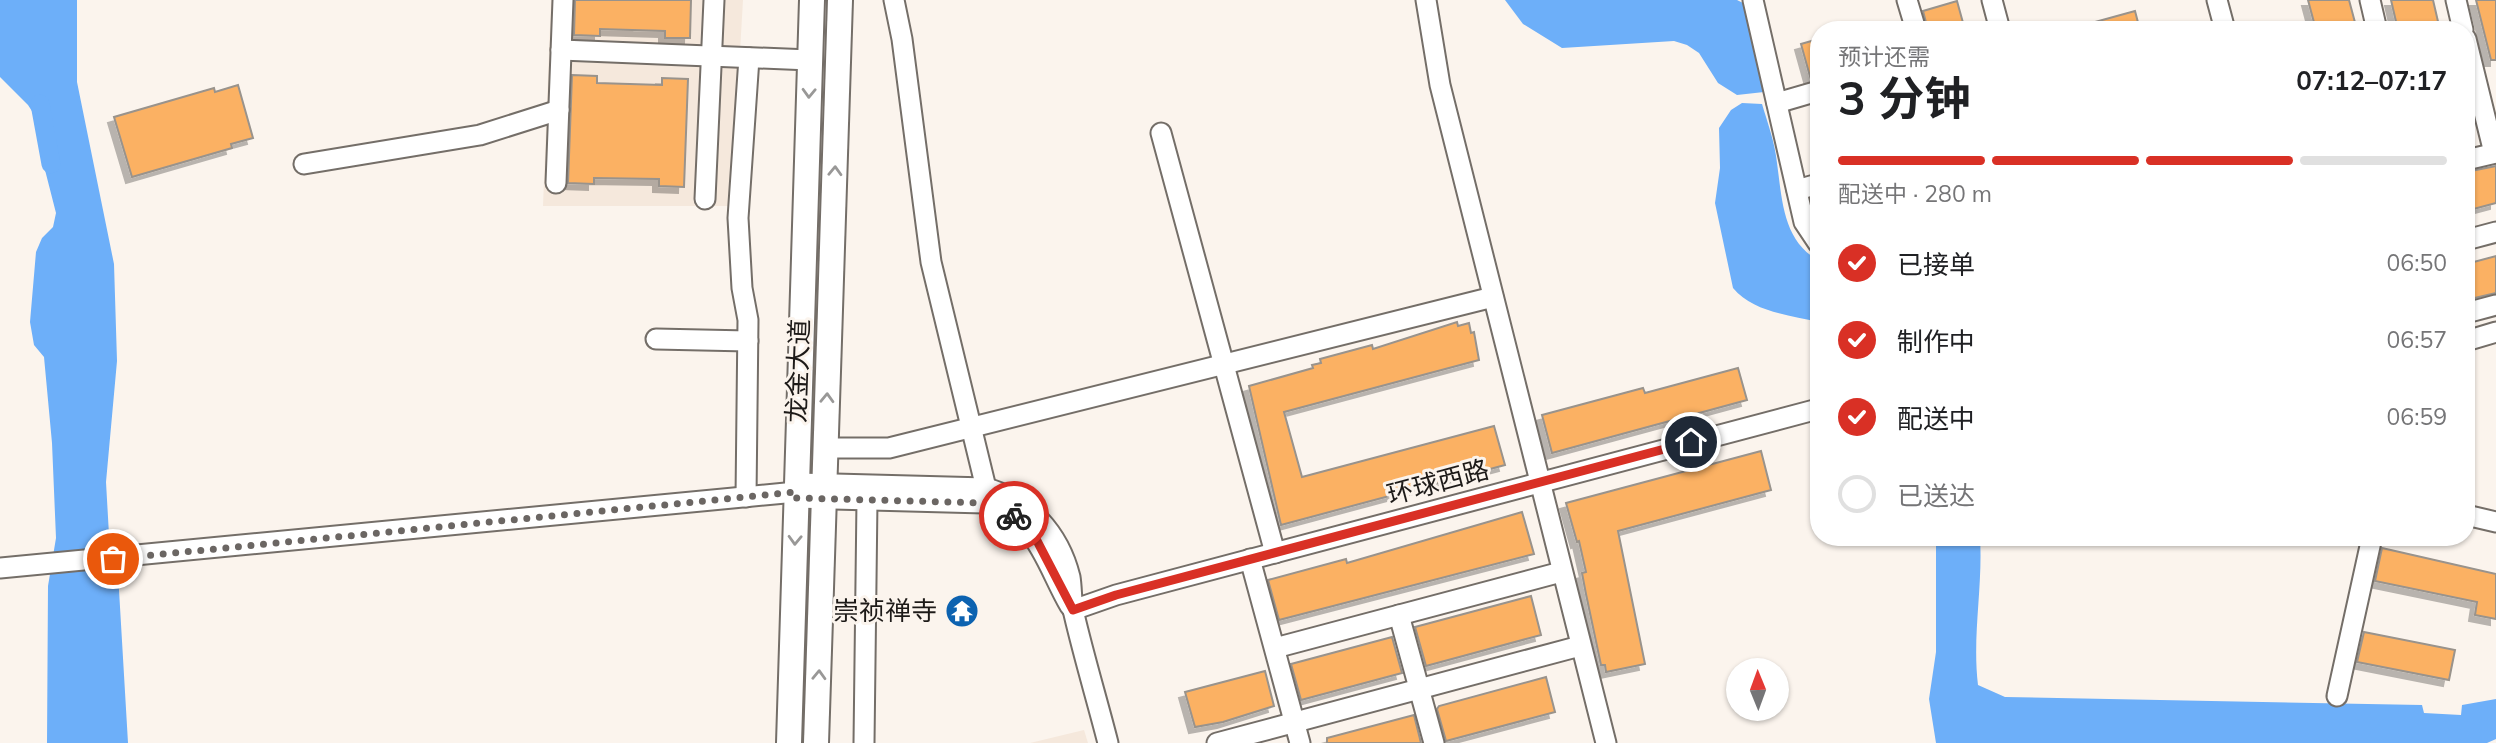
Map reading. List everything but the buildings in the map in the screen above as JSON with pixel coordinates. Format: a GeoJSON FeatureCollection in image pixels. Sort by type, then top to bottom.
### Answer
{"type":"FeatureCollection","features":[{"type":"Feature","properties":{"kind":"main road","name":"龙金大道"},"geometry":{"type":"LineString","coordinates":[[789,743],[812,0]]}},
{"type":"Feature","properties":{"kind":"main road","name":"龙金大道"},"geometry":{"type":"LineString","coordinates":[[817,743],[840,0]]}},
{"type":"Feature","properties":{"kind":"street"},"geometry":{"type":"LineString","coordinates":[[556,183],[563,0]]}},
{"type":"Feature","properties":{"kind":"street"},"geometry":{"type":"LineString","coordinates":[[705,199],[714,0]]}},
{"type":"Feature","properties":{"kind":"street"},"geometry":{"type":"LineString","coordinates":[[894,0],[902,39],[931,262],[986,488]]}},
{"type":"Feature","properties":{"kind":"street"},"geometry":{"type":"LineString","coordinates":[[1426,0],[1440,85],[1606,743]]}},
{"type":"Feature","properties":{"kind":"street"},"geometry":{"type":"LineString","coordinates":[[1753,0],[1804,222],[1810,231]]}},
{"type":"Feature","properties":{"kind":"street"},"geometry":{"type":"LineString","coordinates":[[1907,0],[1913,21]]}},
{"type":"Feature","properties":{"kind":"street"},"geometry":{"type":"LineString","coordinates":[[1992,0],[1998,21]]}},
{"type":"Feature","properties":{"kind":"street"},"geometry":{"type":"LineString","coordinates":[[2217,0],[2223,21]]}},
{"type":"Feature","properties":{"kind":"street"},"geometry":{"type":"LineString","coordinates":[[2370,0],[2375,21]]}},
{"type":"Feature","properties":{"kind":"street"},"geometry":{"type":"LineString","coordinates":[[2456,0],[2461,21]]}},
{"type":"Feature","properties":{"kind":"street"},"geometry":{"type":"LineString","coordinates":[[561,50],[810,60]]}},
{"type":"Feature","properties":{"kind":"street"},"geometry":{"type":"LineString","coordinates":[[746,497],[748,341],[738,218],[749,58]]}},
{"type":"Feature","properties":{"kind":"street"},"geometry":{"type":"LineString","coordinates":[[2475,74],[2495,153],[2475,158]]}},
{"type":"Feature","properties":{"kind":"street"},"geometry":{"type":"LineString","coordinates":[[1777,103],[1810,93]]}},
{"type":"Feature","properties":{"kind":"street"},"geometry":{"type":"LineString","coordinates":[[304,164],[480,135],[559,110]]}},
{"type":"Feature","properties":{"kind":"street"},"geometry":{"type":"LineString","coordinates":[[1161,133],[1226,364],[1275,553]]}},
{"type":"Feature","properties":{"kind":"street"},"geometry":{"type":"LineString","coordinates":[[1797,190],[1810,186]]}},
{"type":"Feature","properties":{"kind":"street"},"geometry":{"type":"LineString","coordinates":[[2475,238],[2496,232]]}},
{"type":"Feature","properties":{"kind":"street"},"geometry":{"type":"LineString","coordinates":[[826,448],[889,448],[1493,297]]}},
{"type":"Feature","properties":{"kind":"street"},"geometry":{"type":"LineString","coordinates":[[2475,311],[2496,305]]}},
{"type":"Feature","properties":{"kind":"street"},"geometry":{"type":"LineString","coordinates":[[2475,338],[2496,332]]}},
{"type":"Feature","properties":{"kind":"street"},"geometry":{"type":"LineString","coordinates":[[656,339],[748,341]]}},
{"type":"Feature","properties":{"kind":"street","name":"环球西路"},"geometry":{"type":"LineString","coordinates":[[1073,610],[1116,595],[1810,411]]}},
{"type":"Feature","properties":{"kind":"street"},"geometry":{"type":"LineString","coordinates":[[0,568],[796,491],[986,488],[1018,500],[1046,526],[1070,578],[1073,610],[1108,743]]}},
{"type":"Feature","properties":{"kind":"street"},"geometry":{"type":"LineString","coordinates":[[825,491],[867,500],[984,503],[1010,513],[1034,535],[1073,610]]}},
{"type":"Feature","properties":{"kind":"street"},"geometry":{"type":"LineString","coordinates":[[864,743],[867,500]]}},
{"type":"Feature","properties":{"kind":"street"},"geometry":{"type":"LineString","coordinates":[[2475,517],[2496,522]]}},
{"type":"Feature","properties":{"kind":"street"},"geometry":{"type":"LineString","coordinates":[[2337,696],[2370,546]]}},
{"type":"Feature","properties":{"kind":"street"},"geometry":{"type":"LineString","coordinates":[[1251,559],[1300,743]]}},
{"type":"Feature","properties":{"kind":"street"},"geometry":{"type":"LineString","coordinates":[[1275,648],[1561,572]]}},
{"type":"Feature","properties":{"kind":"street"},"geometry":{"type":"LineString","coordinates":[[1399,615],[1434,743]]}},
{"type":"Feature","properties":{"kind":"street"},"geometry":{"type":"LineString","coordinates":[[1217,743],[1580,646]]}},
{"type":"Feature","properties":{"kind":"shaded area"},"geometry":{"type":"Polygon","coordinates":[[[551,0],[743,0],[731,206],[543,206],[551,0]]]}},
{"type":"Feature","properties":{"kind":"shaded area"},"geometry":{"type":"Polygon","coordinates":[[[1084,730],[1088,743],[1030,743],[1084,730]]]}},
{"type":"Feature","properties":{"kind":"water"},"geometry":{"type":"Polygon","coordinates":[[[0,0],[77,0],[77,82],[114,264],[117,361],[106,482],[111,570],[118,573],[128,743],[47,743],[48,586],[56,538],[52,443],[44,357],[34,345],[30,322],[36,252],[42,238],[53,227],[56,213],[45,170],[45,131],[28,105],[0,77],[0,0]]]}},
{"type":"Feature","properties":{"kind":"water"},"geometry":{"type":"Polygon","coordinates":[[[1505,0],[1737,0],[1749,6],[1764,92],[1737,95],[1718,83],[1699,53],[1674,41],[1562,48],[1523,24],[1505,0]]]}},
{"type":"Feature","properties":{"kind":"water"},"geometry":{"type":"Polygon","coordinates":[[[1742,103],[1762,104],[1775,148],[1786,218],[1798,242],[1810,255],[1810,320],[1761,307],[1741,296],[1733,288],[1715,203],[1720,168],[1719,128],[1731,110],[1742,103]]]}},
{"type":"Feature","properties":{"kind":"water"},"geometry":{"type":"Polygon","coordinates":[[[1936,546],[1980,546],[1976,648],[1978,685],[2005,697],[2422,705],[2424,713],[2461,715],[2462,705],[2496,699],[2496,739],[2487,743],[1936,743],[1929,699],[1936,652],[1936,546]]]}},
{"type":"Feature","properties":{"kind":"waterway"},"geometry":{"type":"LineString","coordinates":[[40,104],[51,164]]}},
{"type":"Feature","properties":{"kind":"way so far"},"geometry":{"type":"LineString","coordinates":[[113,559],[796,492],[796,498],[984,503],[1014,516]]}},
{"type":"Feature","properties":{"kind":"place","name":"崇祯禅寺"},"geometry":{"type":"Point","coordinates":[962,611]}},
{"type":"Feature","properties":{"kind":"route"},"geometry":{"type":"LineString","coordinates":[[1014,516],[1027,526],[1040,544],[1056,582],[1073,610],[1116,595],[1691,442]]}}]}
